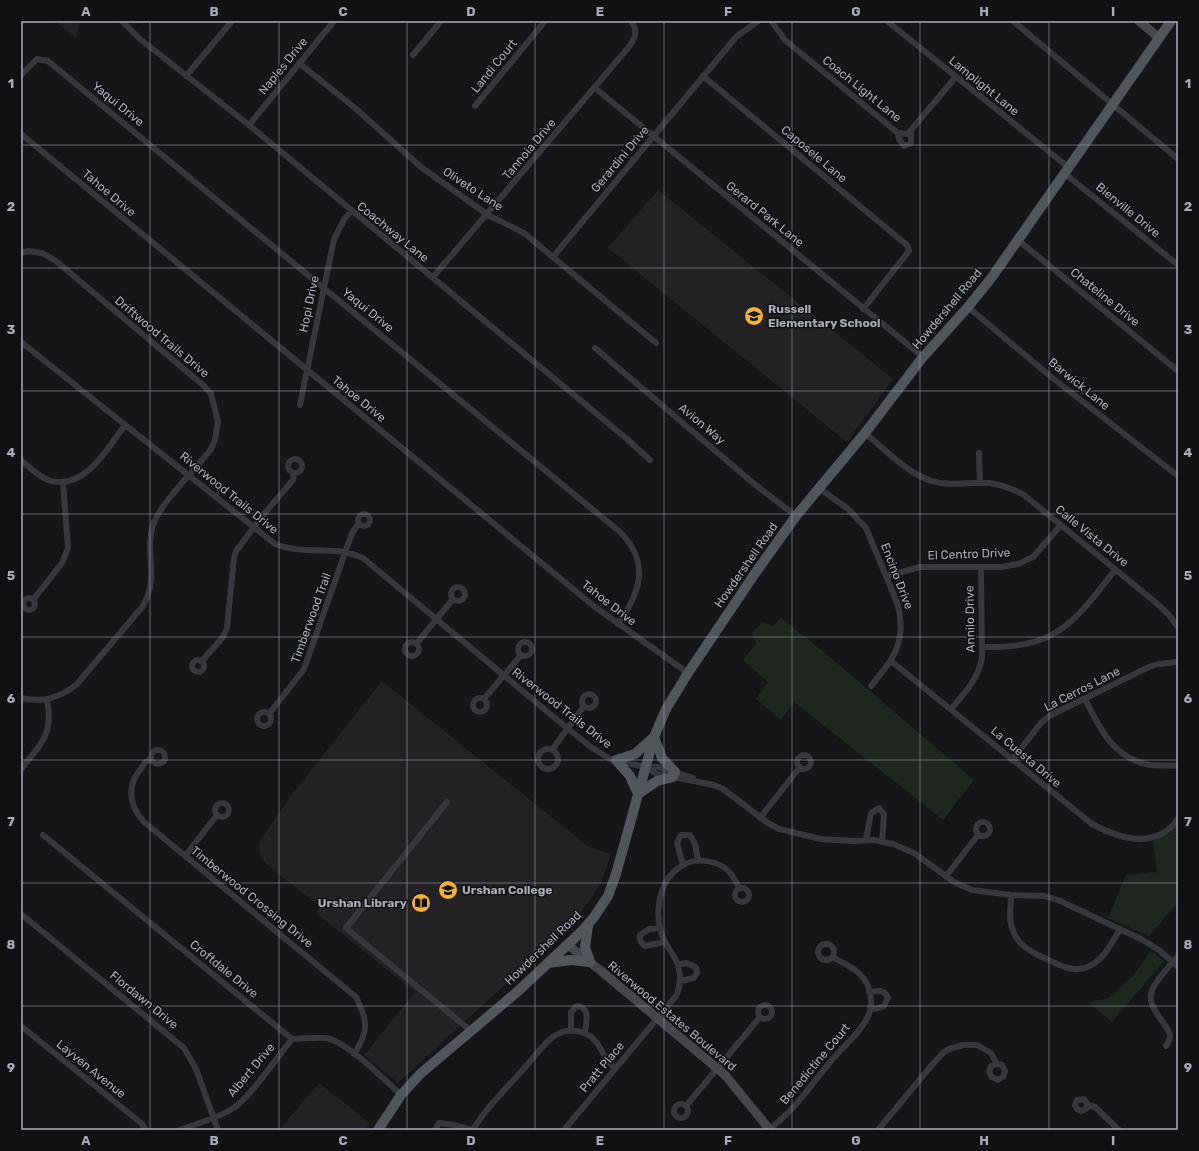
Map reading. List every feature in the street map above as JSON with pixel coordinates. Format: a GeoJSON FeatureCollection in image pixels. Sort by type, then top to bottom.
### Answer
{"type":"FeatureCollection","features":[{"type":"Feature","properties":{"kind":"main road","name":"Howdershell Road"},"geometry":{"type":"LineString","coordinates":[[378,1130],[401,1095],[420,1074],[548,963],[589,923],[608,896],[623,853],[654,736],[666,709],[688,673],[756,572],[796,516],[865,433],[923,357],[968,307],[1018,240],[1171,21]]}},
{"type":"Feature","properties":{"kind":"main road"},"geometry":{"type":"LineString","coordinates":[[654,736],[662,758],[674,775],[658,781],[638,794],[630,776],[616,760],[635,754],[654,736]]}},
{"type":"Feature","properties":{"kind":"main road"},"geometry":{"type":"LineString","coordinates":[[589,923],[585,943],[586,955],[590,962]]}},
{"type":"Feature","properties":{"kind":"main road"},"geometry":{"type":"LineString","coordinates":[[548,963],[571,960],[590,962]]}},
{"type":"Feature","properties":{"kind":"street","name":"Coachway Lane"},"geometry":{"type":"LineString","coordinates":[[122,21],[140,39],[249,125],[351,212],[433,277],[650,460]]}},
{"type":"Feature","properties":{"kind":"street"},"geometry":{"type":"LineString","coordinates":[[186,76],[232,21]]}},
{"type":"Feature","properties":{"kind":"street","name":"Naples Drive"},"geometry":{"type":"LineString","coordinates":[[249,125],[334,21]]}},
{"type":"Feature","properties":{"kind":"street"},"geometry":{"type":"LineString","coordinates":[[413,55],[441,21]]}},
{"type":"Feature","properties":{"kind":"street","name":"Landi Court"},"geometry":{"type":"LineString","coordinates":[[475,106],[545,21]]}},
{"type":"Feature","properties":{"kind":"street","name":"Tannoia Drive"},"geometry":{"type":"LineString","coordinates":[[433,277],[488,215],[628,48],[635,38],[636,30],[631,21]]}},
{"type":"Feature","properties":{"kind":"street","name":"Gerardini Drive"},"geometry":{"type":"LineString","coordinates":[[554,257],[568,237],[736,37],[758,21]]}},
{"type":"Feature","properties":{"kind":"street","name":"Coach Light Lane"},"geometry":{"type":"LineString","coordinates":[[771,21],[785,40],[898,133],[907,134],[955,78]]}},
{"type":"Feature","properties":{"kind":"street","name":"Lamplight Lane"},"geometry":{"type":"LineString","coordinates":[[887,21],[1066,170]]}},
{"type":"Feature","properties":{"kind":"street"},"geometry":{"type":"LineString","coordinates":[[1013,21],[1178,159]]}},
{"type":"Feature","properties":{"kind":"street"},"geometry":{"type":"LineString","coordinates":[[1139,21],[1159,38]]}},
{"type":"Feature","properties":{"kind":"street","name":"Yaqui Drive"},"geometry":{"type":"LineString","coordinates":[[21,75],[32,62],[37,59],[48,61],[628,540],[639,559],[639,573],[632,602],[618,624]]}},
{"type":"Feature","properties":{"kind":"street","name":"Oliveto Lane"},"geometry":{"type":"LineString","coordinates":[[299,63],[355,108],[421,167],[488,215],[524,233],[656,343]]}},
{"type":"Feature","properties":{"kind":"street","name":"Caposele Lane"},"geometry":{"type":"LineString","coordinates":[[703,76],[908,246],[909,251],[863,309]]}},
{"type":"Feature","properties":{"kind":"street","name":"Gerard Park Lane"},"geometry":{"type":"LineString","coordinates":[[595,88],[923,357]]}},
{"type":"Feature","properties":{"kind":"street"},"geometry":{"type":"LineString","coordinates":[[898,133],[901,144],[907,146],[911,143],[911,130]]}},
{"type":"Feature","properties":{"kind":"street","name":"Tahoe Drive"},"geometry":{"type":"LineString","coordinates":[[21,134],[618,624],[688,673]]}},
{"type":"Feature","properties":{"kind":"street","name":"Bienville Drive"},"geometry":{"type":"LineString","coordinates":[[1066,170],[1178,265]]}},
{"type":"Feature","properties":{"kind":"street","name":"Hopi Drive"},"geometry":{"type":"LineString","coordinates":[[300,405],[334,239],[345,218],[351,212]]}},
{"type":"Feature","properties":{"kind":"street","name":"Chateline Drive"},"geometry":{"type":"LineString","coordinates":[[1018,240],[1178,371]]}},
{"type":"Feature","properties":{"kind":"street","name":"Driftwood Trails Drive"},"geometry":{"type":"LineString","coordinates":[[21,253],[42,253],[56,261],[191,374],[211,394],[217,413],[217,430],[211,449],[163,505],[153,526],[151,545],[152,584],[149,595],[143,606],[77,684],[68,691],[47,700]]}},
{"type":"Feature","properties":{"kind":"street","name":"Barwick Lane"},"geometry":{"type":"LineString","coordinates":[[968,307],[1050,376],[1178,476]]}},
{"type":"Feature","properties":{"kind":"street","name":"Riverwood Trails Drive"},"geometry":{"type":"LineString","coordinates":[[21,342],[275,544],[294,550],[331,549],[363,558],[503,676],[526,692],[591,747],[610,759],[645,767],[658,767],[674,775],[700,781],[723,789],[760,818]]}},
{"type":"Feature","properties":{"kind":"street","name":"Avion Way"},"geometry":{"type":"LineString","coordinates":[[595,348],[754,483],[796,516]]}},
{"type":"Feature","properties":{"kind":"street"},"geometry":{"type":"LineString","coordinates":[[21,460],[44,478],[63,482],[83,475],[88,471],[125,425]]}},
{"type":"Feature","properties":{"kind":"street","name":"Calle Vista Drive"},"geometry":{"type":"LineString","coordinates":[[865,433],[904,465],[924,478],[949,484],[980,483],[1003,486],[1017,491],[1061,525],[1159,606],[1178,628]]}},
{"type":"Feature","properties":{"kind":"street"},"geometry":{"type":"LineString","coordinates":[[979,453],[980,483]]}},
{"type":"Feature","properties":{"kind":"street"},"geometry":{"type":"LineString","coordinates":[[202,661],[223,637],[227,628],[234,558],[239,547],[293,480],[294,473]]}},
{"type":"Feature","properties":{"kind":"street"},"geometry":{"type":"LineString","coordinates":[[33,600],[62,563],[68,548],[63,482]]}},
{"type":"Feature","properties":{"kind":"street","name":"Encino Drive"},"geometry":{"type":"LineString","coordinates":[[819,488],[848,509],[866,528],[898,605],[901,618],[899,646],[891,661],[871,686]]}},
{"type":"Feature","properties":{"kind":"street","name":"Timberwood Trail"},"geometry":{"type":"LineString","coordinates":[[268,714],[304,669],[354,527],[359,523]]}},
{"type":"Feature","properties":{"kind":"street","name":"El Centro Drive"},"geometry":{"type":"LineString","coordinates":[[887,576],[920,567],[1001,567],[1026,561],[1040,550],[1061,525]]}},
{"type":"Feature","properties":{"kind":"street","name":"Annilo Drive"},"geometry":{"type":"LineString","coordinates":[[951,709],[977,676],[982,658],[981,567]]}},
{"type":"Feature","properties":{"kind":"street"},"geometry":{"type":"LineString","coordinates":[[982,647],[998,648],[1026,644],[1048,637],[1059,631],[1077,618],[1115,570]]}},
{"type":"Feature","properties":{"kind":"street"},"geometry":{"type":"LineString","coordinates":[[416,644],[453,599]]}},
{"type":"Feature","properties":{"kind":"street"},"geometry":{"type":"LineString","coordinates":[[484,700],[521,655]]}},
{"type":"Feature","properties":{"kind":"street","name":"La Cuesta Drive"},"geometry":{"type":"LineString","coordinates":[[891,661],[1080,816],[1102,829],[1137,839],[1152,838],[1159,835],[1178,819]]}},
{"type":"Feature","properties":{"kind":"street","name":"La Cerros Lane"},"geometry":{"type":"LineString","coordinates":[[1012,760],[1049,716],[1154,666],[1178,662]]}},
{"type":"Feature","properties":{"kind":"street"},"geometry":{"type":"LineString","coordinates":[[21,698],[32,701],[47,700],[49,718],[48,731],[44,741],[21,769]]}},
{"type":"Feature","properties":{"kind":"street"},"geometry":{"type":"LineString","coordinates":[[1085,699],[1107,740],[1122,753],[1132,760],[1150,765],[1178,766]]}},
{"type":"Feature","properties":{"kind":"street"},"geometry":{"type":"LineString","coordinates":[[552,750],[584,706]]}},
{"type":"Feature","properties":{"kind":"street","name":"Timberwood Crossing Drive"},"geometry":{"type":"LineString","coordinates":[[151,759],[148,760],[135,775],[131,794],[132,805],[136,814],[356,997],[366,1018],[366,1031],[354,1054]]}},
{"type":"Feature","properties":{"kind":"street"},"geometry":{"type":"LineString","coordinates":[[800,767],[760,818],[779,829],[806,836],[833,840],[866,840],[882,842],[914,853],[963,887],[972,890],[1011,895],[1034,894],[1058,900],[1150,944],[1178,967]]}},
{"type":"Feature","properties":{"kind":"street"},"geometry":{"type":"LineString","coordinates":[[447,802],[346,928],[471,1031]]}},
{"type":"Feature","properties":{"kind":"street"},"geometry":{"type":"LineString","coordinates":[[866,840],[871,813],[879,808],[884,814],[882,842]]}},
{"type":"Feature","properties":{"kind":"street"},"geometry":{"type":"LineString","coordinates":[[185,856],[217,815]]}},
{"type":"Feature","properties":{"kind":"street","name":"Croftdale Drive"},"geometry":{"type":"LineString","coordinates":[[43,835],[292,1039]]}},
{"type":"Feature","properties":{"kind":"street"},"geometry":{"type":"LineString","coordinates":[[683,865],[676,843],[681,835],[690,835],[692,838],[698,861]]}},
{"type":"Feature","properties":{"kind":"street"},"geometry":{"type":"LineString","coordinates":[[946,876],[978,835]]}},
{"type":"Feature","properties":{"kind":"street"},"geometry":{"type":"LineString","coordinates":[[678,965],[686,963],[696,967],[697,973],[694,978],[680,981],[678,965],[665,942],[660,928],[659,909],[664,886],[671,875],[683,865],[698,861],[708,861],[722,866],[732,874],[740,888]]}},
{"type":"Feature","properties":{"kind":"street"},"geometry":{"type":"LineString","coordinates":[[1011,895],[1011,924],[1013,932],[1022,945],[1068,968],[1085,967],[1102,958],[1109,950],[1120,929]]}},
{"type":"Feature","properties":{"kind":"street","name":"Flordawn Drive"},"geometry":{"type":"LineString","coordinates":[[21,914],[184,1048],[196,1069],[218,1130]]}},
{"type":"Feature","properties":{"kind":"street"},"geometry":{"type":"LineString","coordinates":[[660,928],[643,932],[639,939],[641,944],[645,946],[665,942]]}},
{"type":"Feature","properties":{"kind":"street","name":"Riverwood Estates Boulevard"},"geometry":{"type":"LineString","coordinates":[[568,945],[730,1080],[770,1129]]}},
{"type":"Feature","properties":{"kind":"street"},"geometry":{"type":"LineString","coordinates":[[1166,1046],[1170,1039],[1170,1033],[1156,1013],[1152,997],[1152,989],[1178,956]]}},
{"type":"Feature","properties":{"kind":"street","name":"Benedictine Court"},"geometry":{"type":"LineString","coordinates":[[770,1129],[790,1111],[857,1032],[869,1014],[871,999],[867,984],[856,970],[832,957]]}},
{"type":"Feature","properties":{"kind":"street","name":"Pratt Place"},"geometry":{"type":"LineString","coordinates":[[564,1130],[676,996],[680,981]]}},
{"type":"Feature","properties":{"kind":"street"},"geometry":{"type":"LineString","coordinates":[[869,992],[881,991],[885,993],[888,998],[884,1006],[875,1009],[870,1008]]}},
{"type":"Feature","properties":{"kind":"street"},"geometry":{"type":"LineString","coordinates":[[571,1031],[571,1012],[577,1006],[581,1006],[585,1008],[586,1012],[585,1033]]}},
{"type":"Feature","properties":{"kind":"street"},"geometry":{"type":"LineString","coordinates":[[686,1106],[760,1017]]}},
{"type":"Feature","properties":{"kind":"street","name":"Layven Avenue"},"geometry":{"type":"LineString","coordinates":[[21,1026],[141,1124],[146,1130]]}},
{"type":"Feature","properties":{"kind":"street"},"geometry":{"type":"LineString","coordinates":[[435,1130],[440,1124],[445,1123],[472,1130],[541,1048],[555,1036],[571,1031],[585,1033],[601,1046],[609,1062],[615,1068]]}},
{"type":"Feature","properties":{"kind":"street"},"geometry":{"type":"LineString","coordinates":[[292,1039],[327,1038],[335,1041],[354,1054],[401,1095]]}},
{"type":"Feature","properties":{"kind":"street","name":"Albert Drive"},"geometry":{"type":"LineString","coordinates":[[180,1130],[213,1119],[233,1109],[240,1103],[292,1039]]}},
{"type":"Feature","properties":{"kind":"street"},"geometry":{"type":"LineString","coordinates":[[878,1130],[931,1066],[943,1053],[949,1049],[963,1045],[977,1045],[992,1052],[996,1064]]}},
{"type":"Feature","properties":{"kind":"street"},"geometry":{"type":"LineString","coordinates":[[1088,1105],[1095,1107],[1119,1130]]}},
{"type":"Feature","properties":{"kind":"shaded area"},"geometry":{"type":"Polygon","coordinates":[[[54,21],[80,21],[76,38],[54,21]]]}},
{"type":"Feature","properties":{"kind":"shaded area","name":"Russell Elementary School"},"geometry":{"type":"Polygon","coordinates":[[[658,190],[893,379],[847,442],[608,248],[658,190]]]}},
{"type":"Feature","properties":{"kind":"shaded area"},"geometry":{"type":"Polygon","coordinates":[[[781,618],[836,662],[974,780],[943,820],[794,702],[781,720],[756,699],[768,682],[743,660],[756,644],[752,633],[762,622],[773,626],[781,618]]]}},
{"type":"Feature","properties":{"kind":"shaded area","name":"Urshan College"},"geometry":{"type":"Polygon","coordinates":[[[382,681],[589,847],[611,854],[601,882],[592,898],[571,924],[398,1083],[364,1055],[415,992],[316,913],[321,907],[267,865],[261,857],[259,847],[261,839],[290,797],[382,681]]]}},
{"type":"Feature","properties":{"kind":"shaded area"},"geometry":{"type":"Polygon","coordinates":[[[1178,824],[1178,902],[1149,936],[1108,918],[1126,875],[1157,872],[1153,841],[1169,834],[1178,824]]]}},
{"type":"Feature","properties":{"kind":"shaded area"},"geometry":{"type":"Polygon","coordinates":[[[1151,951],[1164,961],[1112,1022],[1088,1002],[1109,998],[1132,977],[1151,951]]]}},
{"type":"Feature","properties":{"kind":"shaded area"},"geometry":{"type":"Polygon","coordinates":[[[319,1083],[370,1123],[366,1130],[279,1130],[319,1083]]]}},
{"type":"Feature","properties":{"kind":"place","name":"Russell Elementary School"},"geometry":{"type":"Point","coordinates":[754,316]}},
{"type":"Feature","properties":{"kind":"place","name":"Urshan College"},"geometry":{"type":"Point","coordinates":[448,890]}},
{"type":"Feature","properties":{"kind":"place","name":"Urshan Library"},"geometry":{"type":"Point","coordinates":[421,903]}}]}
